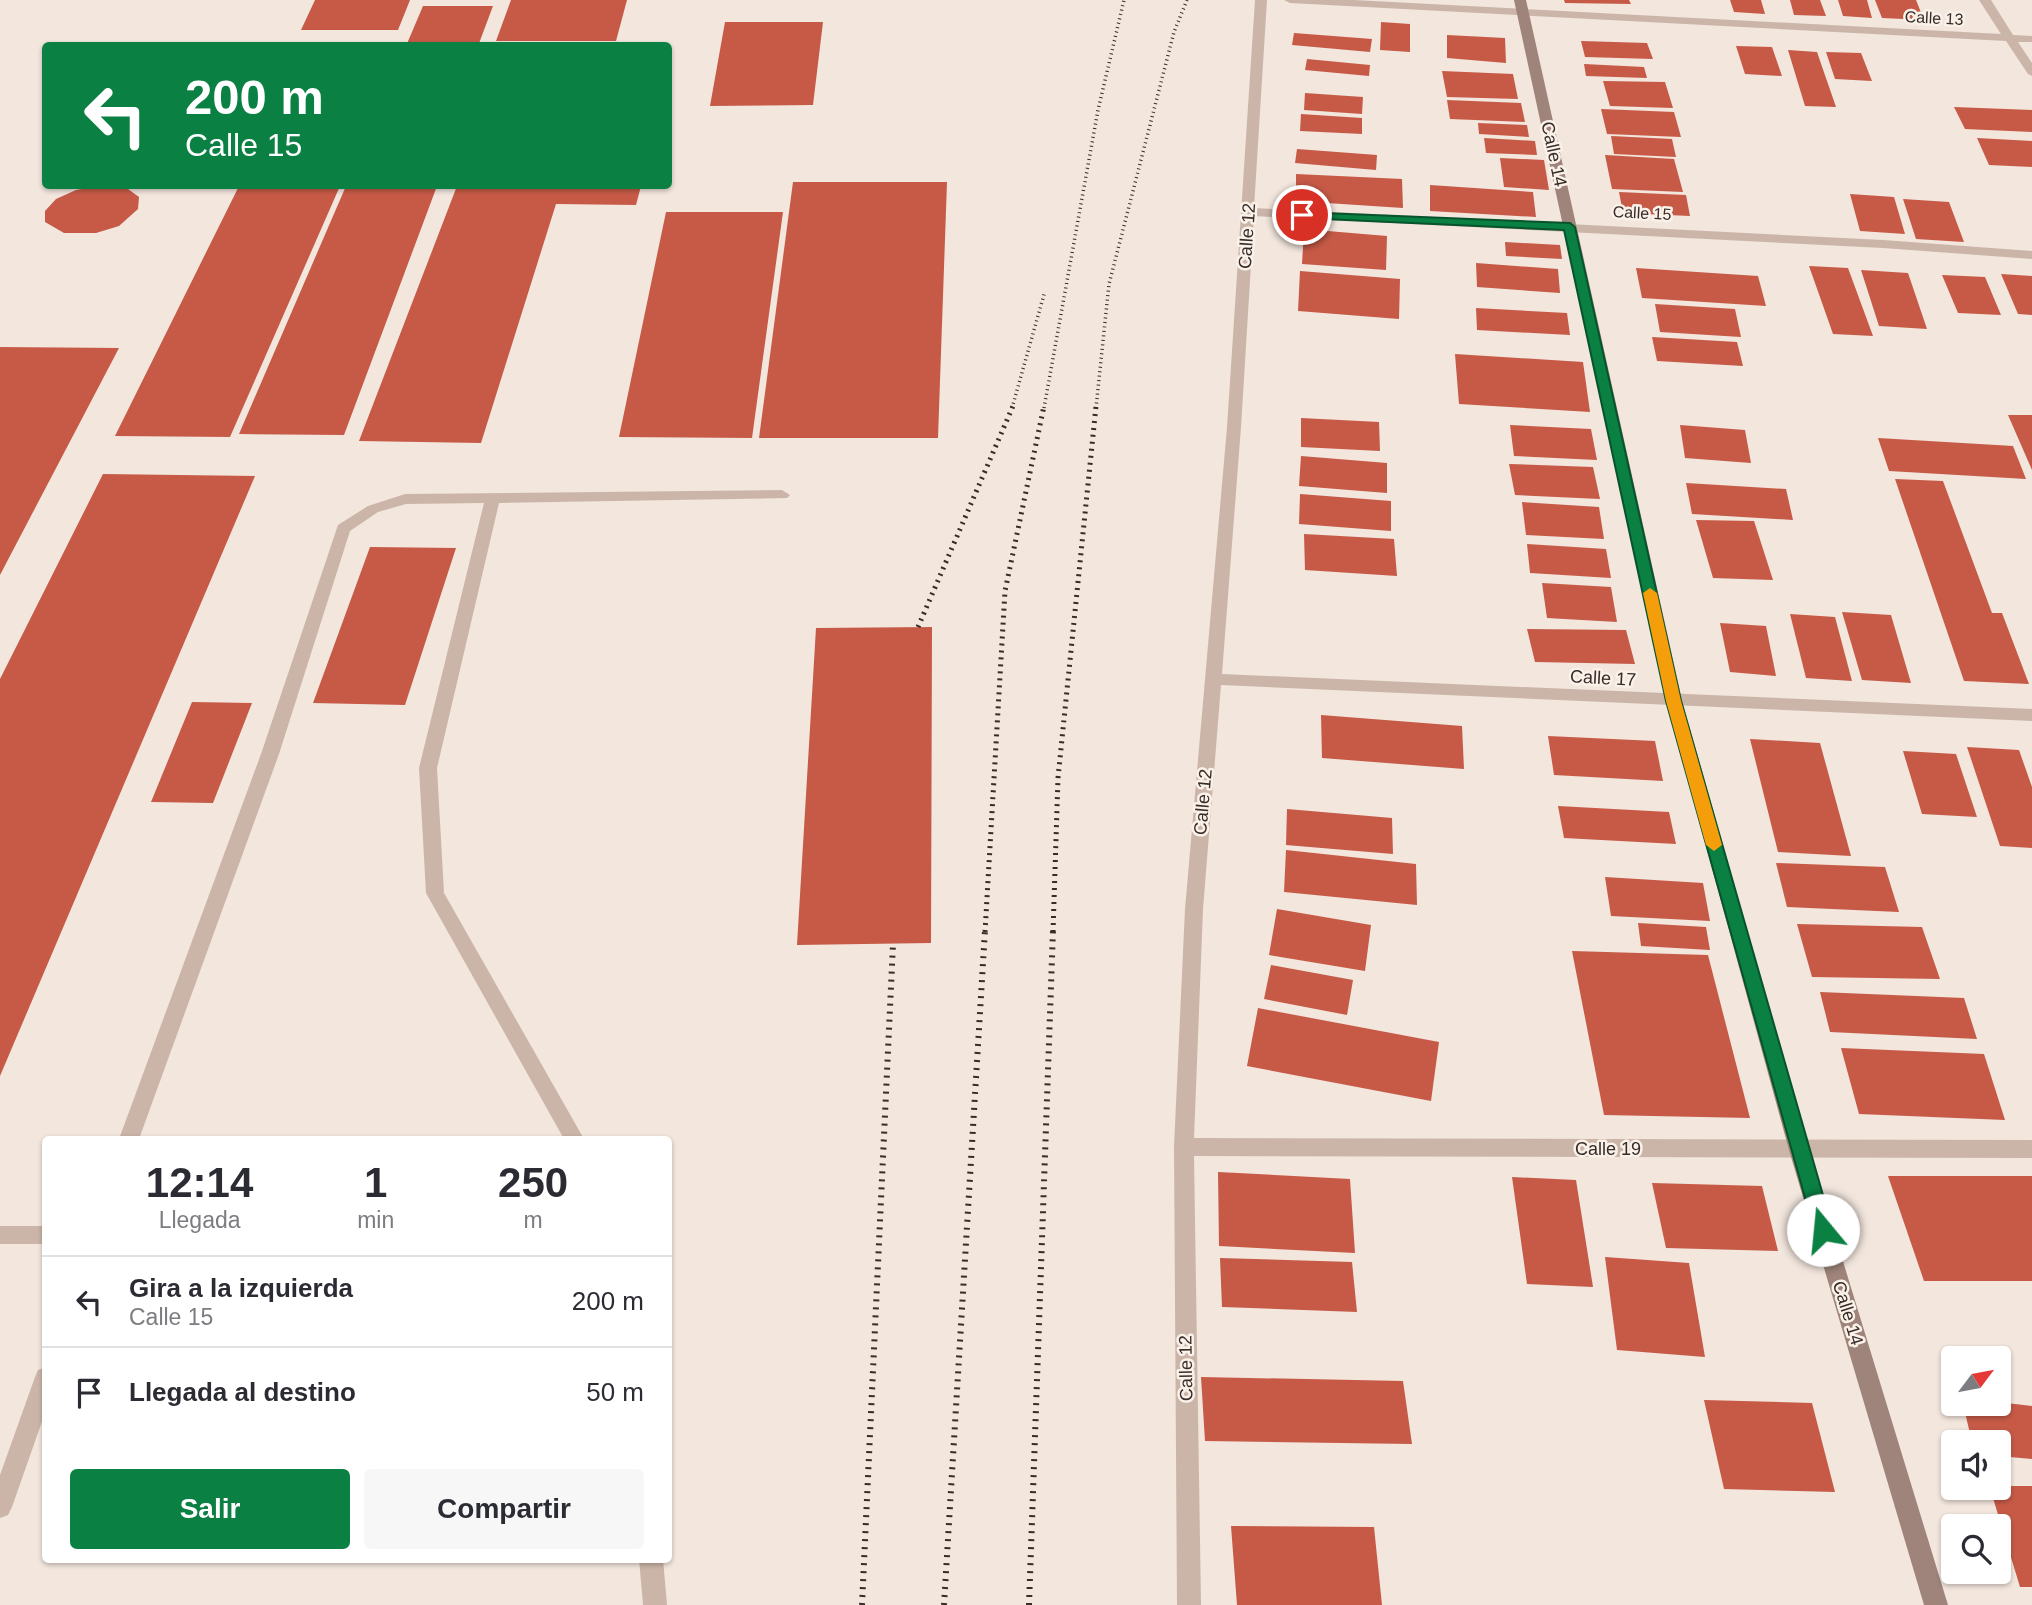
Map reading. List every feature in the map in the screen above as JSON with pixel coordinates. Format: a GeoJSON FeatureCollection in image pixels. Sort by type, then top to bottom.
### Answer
{"type":"FeatureCollection","features":[{"type":"Feature","properties":{"kind":"main road","name":"Calle 14"},"geometry":{"type":"LineString","coordinates":[[1522,6],[1674,701],[1799,1150],[1936,1605]]}},
{"type":"Feature","properties":{"kind":"street","name":"Calle 12"},"geometry":{"type":"LineString","coordinates":[[1189,1605],[1184,1147],[1194,909],[1249,212],[1261,0]]}},
{"type":"Feature","properties":{"kind":"street","name":"Calle 13"},"geometry":{"type":"LineString","coordinates":[[1290,0],[1522,6],[2032,39]]}},
{"type":"Feature","properties":{"kind":"street"},"geometry":{"type":"LineString","coordinates":[[1985,0],[2007,38],[2032,72]]}},
{"type":"Feature","properties":{"kind":"street","name":"Calle 15"},"geometry":{"type":"LineString","coordinates":[[1249,212],[1570,227],[2032,255]]}},
{"type":"Feature","properties":{"kind":"street"},"geometry":{"type":"LineString","coordinates":[[130,1136],[270,754],[343,528],[373,509],[405,499],[782,495]]}},
{"type":"Feature","properties":{"kind":"street"},"geometry":{"type":"LineString","coordinates":[[492,500],[428,768],[435,893],[572,1136]]}},
{"type":"Feature","properties":{"kind":"street","name":"Calle 17"},"geometry":{"type":"LineString","coordinates":[[1214,679],[2032,715]]}},
{"type":"Feature","properties":{"kind":"street","name":"Calle 19"},"geometry":{"type":"LineString","coordinates":[[1184,1147],[2032,1149]]}},
{"type":"Feature","properties":{"kind":"street"},"geometry":{"type":"LineString","coordinates":[[0,1235],[42,1235]]}},
{"type":"Feature","properties":{"kind":"street"},"geometry":{"type":"LineString","coordinates":[[0,1507],[42,1388]]}},
{"type":"Feature","properties":{"kind":"street"},"geometry":{"type":"LineString","coordinates":[[651,1563],[655,1605]]}},
{"type":"Feature","properties":{"kind":"building"},"geometry":{"type":"Polygon","coordinates":[[[315,0],[410,0],[398,30],[301,30],[315,0]]]}},
{"type":"Feature","properties":{"kind":"building"},"geometry":{"type":"Polygon","coordinates":[[[511,0],[627,0],[616,41],[496,41],[511,0]]]}},
{"type":"Feature","properties":{"kind":"building"},"geometry":{"type":"Polygon","coordinates":[[[1564,0],[1629,0],[1631,4],[1565,3],[1564,0]]]}},
{"type":"Feature","properties":{"kind":"building"},"geometry":{"type":"Polygon","coordinates":[[[1730,0],[1761,0],[1765,14],[1734,12],[1730,0]]]}},
{"type":"Feature","properties":{"kind":"building"},"geometry":{"type":"Polygon","coordinates":[[[1790,0],[1820,0],[1826,16],[1794,15],[1790,0]]]}},
{"type":"Feature","properties":{"kind":"building"},"geometry":{"type":"Polygon","coordinates":[[[1838,0],[1867,0],[1872,18],[1843,16],[1838,0]]]}},
{"type":"Feature","properties":{"kind":"building"},"geometry":{"type":"Polygon","coordinates":[[[1875,0],[1916,0],[1924,20],[1882,18],[1875,0]]]}},
{"type":"Feature","properties":{"kind":"building"},"geometry":{"type":"Polygon","coordinates":[[[423,6],[493,6],[480,42],[408,42],[423,6]]]}},
{"type":"Feature","properties":{"kind":"building"},"geometry":{"type":"Polygon","coordinates":[[[725,22],[823,22],[813,105],[710,106],[725,22]]]}},
{"type":"Feature","properties":{"kind":"building"},"geometry":{"type":"Polygon","coordinates":[[[1381,22],[1410,24],[1410,52],[1380,50],[1381,22]]]}},
{"type":"Feature","properties":{"kind":"building"},"geometry":{"type":"Polygon","coordinates":[[[1294,33],[1372,39],[1370,52],[1292,45],[1294,33]]]}},
{"type":"Feature","properties":{"kind":"building"},"geometry":{"type":"Polygon","coordinates":[[[1447,35],[1505,38],[1506,63],[1447,58],[1447,35]]]}},
{"type":"Feature","properties":{"kind":"building"},"geometry":{"type":"Polygon","coordinates":[[[1581,41],[1647,43],[1653,59],[1585,57],[1581,41]]]}},
{"type":"Feature","properties":{"kind":"building"},"geometry":{"type":"Polygon","coordinates":[[[1736,46],[1772,47],[1782,76],[1745,74],[1736,46]]]}},
{"type":"Feature","properties":{"kind":"building"},"geometry":{"type":"Polygon","coordinates":[[[1788,50],[1817,52],[1836,107],[1805,106],[1788,50]]]}},
{"type":"Feature","properties":{"kind":"building"},"geometry":{"type":"Polygon","coordinates":[[[1826,52],[1861,53],[1872,81],[1835,79],[1826,52]]]}},
{"type":"Feature","properties":{"kind":"building"},"geometry":{"type":"Polygon","coordinates":[[[1307,59],[1370,65],[1369,76],[1305,70],[1307,59]]]}},
{"type":"Feature","properties":{"kind":"building"},"geometry":{"type":"Polygon","coordinates":[[[1584,64],[1644,67],[1647,78],[1586,76],[1584,64]]]}},
{"type":"Feature","properties":{"kind":"building"},"geometry":{"type":"Polygon","coordinates":[[[1442,71],[1513,74],[1518,99],[1447,97],[1442,71]]]}},
{"type":"Feature","properties":{"kind":"building"},"geometry":{"type":"Polygon","coordinates":[[[1603,81],[1665,82],[1673,108],[1610,106],[1603,81]]]}},
{"type":"Feature","properties":{"kind":"building"},"geometry":{"type":"Polygon","coordinates":[[[1305,93],[1363,97],[1362,114],[1304,110],[1305,93]]]}},
{"type":"Feature","properties":{"kind":"building"},"geometry":{"type":"Polygon","coordinates":[[[1447,100],[1521,103],[1525,122],[1450,119],[1447,100]]]}},
{"type":"Feature","properties":{"kind":"building"},"geometry":{"type":"Polygon","coordinates":[[[1954,107],[2032,110],[2032,132],[1965,129],[1954,107]]]}},
{"type":"Feature","properties":{"kind":"building"},"geometry":{"type":"Polygon","coordinates":[[[1601,109],[1674,112],[1681,137],[1607,134],[1601,109]]]}},
{"type":"Feature","properties":{"kind":"building"},"geometry":{"type":"Polygon","coordinates":[[[1301,114],[1362,118],[1362,134],[1300,131],[1301,114]]]}},
{"type":"Feature","properties":{"kind":"building"},"geometry":{"type":"Polygon","coordinates":[[[1478,123],[1527,125],[1529,137],[1479,134],[1478,123]]]}},
{"type":"Feature","properties":{"kind":"building"},"geometry":{"type":"Polygon","coordinates":[[[1611,136],[1672,139],[1676,157],[1614,154],[1611,136]]]}},
{"type":"Feature","properties":{"kind":"building"},"geometry":{"type":"Polygon","coordinates":[[[1484,138],[1535,141],[1537,155],[1486,153],[1484,138]]]}},
{"type":"Feature","properties":{"kind":"building"},"geometry":{"type":"Polygon","coordinates":[[[1977,138],[2032,141],[2032,167],[1989,165],[1977,138]]]}},
{"type":"Feature","properties":{"kind":"building"},"geometry":{"type":"Polygon","coordinates":[[[1297,149],[1377,155],[1376,170],[1295,163],[1297,149]]]}},
{"type":"Feature","properties":{"kind":"building"},"geometry":{"type":"Polygon","coordinates":[[[1605,155],[1674,159],[1683,192],[1612,189],[1605,155]]]}},
{"type":"Feature","properties":{"kind":"building"},"geometry":{"type":"Polygon","coordinates":[[[1500,158],[1544,160],[1549,190],[1504,187],[1500,158]]]}},
{"type":"Feature","properties":{"kind":"building"},"geometry":{"type":"Polygon","coordinates":[[[1296,174],[1402,179],[1403,208],[1296,201],[1296,174]]]}},
{"type":"Feature","properties":{"kind":"building"},"geometry":{"type":"Polygon","coordinates":[[[793,182],[947,182],[938,438],[759,438],[793,182]]]}},
{"type":"Feature","properties":{"kind":"building"},"geometry":{"type":"Polygon","coordinates":[[[1430,185],[1533,192],[1536,217],[1430,211],[1430,185]]]}},
{"type":"Feature","properties":{"kind":"building"},"geometry":{"type":"Polygon","coordinates":[[[128,189],[139,197],[138,209],[119,226],[96,233],[64,233],[45,222],[45,211],[56,199],[76,190],[128,189]]]}},
{"type":"Feature","properties":{"kind":"building"},"geometry":{"type":"Polygon","coordinates":[[[238,189],[339,189],[230,437],[115,436],[238,189]]]}},
{"type":"Feature","properties":{"kind":"building"},"geometry":{"type":"Polygon","coordinates":[[[345,189],[436,189],[344,435],[239,434],[345,189]]]}},
{"type":"Feature","properties":{"kind":"building"},"geometry":{"type":"Polygon","coordinates":[[[456,189],[640,189],[636,205],[556,204],[481,443],[359,441],[456,189]]]}},
{"type":"Feature","properties":{"kind":"building"},"geometry":{"type":"Polygon","coordinates":[[[1619,192],[1686,195],[1690,216],[1623,213],[1619,192]]]}},
{"type":"Feature","properties":{"kind":"building"},"geometry":{"type":"Polygon","coordinates":[[[1850,194],[1894,197],[1905,234],[1860,231],[1850,194]]]}},
{"type":"Feature","properties":{"kind":"building"},"geometry":{"type":"Polygon","coordinates":[[[1903,199],[1949,202],[1964,242],[1916,239],[1903,199]]]}},
{"type":"Feature","properties":{"kind":"building"},"geometry":{"type":"Polygon","coordinates":[[[666,212],[783,212],[752,438],[619,437],[666,212]]]}},
{"type":"Feature","properties":{"kind":"building"},"geometry":{"type":"Polygon","coordinates":[[[1304,229],[1387,236],[1386,270],[1302,264],[1304,229]]]}},
{"type":"Feature","properties":{"kind":"building"},"geometry":{"type":"Polygon","coordinates":[[[1505,242],[1560,245],[1562,259],[1506,256],[1505,242]]]}},
{"type":"Feature","properties":{"kind":"building"},"geometry":{"type":"Polygon","coordinates":[[[1476,263],[1558,269],[1560,293],[1477,287],[1476,263]]]}},
{"type":"Feature","properties":{"kind":"building"},"geometry":{"type":"Polygon","coordinates":[[[1809,266],[1848,268],[1873,336],[1833,334],[1809,266]]]}},
{"type":"Feature","properties":{"kind":"building"},"geometry":{"type":"Polygon","coordinates":[[[1636,268],[1758,276],[1766,306],[1642,298],[1636,268]]]}},
{"type":"Feature","properties":{"kind":"building"},"geometry":{"type":"Polygon","coordinates":[[[1861,270],[1908,273],[1927,329],[1879,326],[1861,270]]]}},
{"type":"Feature","properties":{"kind":"building"},"geometry":{"type":"Polygon","coordinates":[[[1300,271],[1400,279],[1399,319],[1298,311],[1300,271]]]}},
{"type":"Feature","properties":{"kind":"building"},"geometry":{"type":"Polygon","coordinates":[[[2001,274],[2032,276],[2032,315],[2018,314],[2001,274]]]}},
{"type":"Feature","properties":{"kind":"building"},"geometry":{"type":"Polygon","coordinates":[[[1942,275],[1985,277],[2001,315],[1958,313],[1942,275]]]}},
{"type":"Feature","properties":{"kind":"building"},"geometry":{"type":"Polygon","coordinates":[[[1655,304],[1735,309],[1741,337],[1660,332],[1655,304]]]}},
{"type":"Feature","properties":{"kind":"building"},"geometry":{"type":"Polygon","coordinates":[[[1476,308],[1567,313],[1570,335],[1477,330],[1476,308]]]}},
{"type":"Feature","properties":{"kind":"building"},"geometry":{"type":"Polygon","coordinates":[[[1652,337],[1737,342],[1743,366],[1657,361],[1652,337]]]}},
{"type":"Feature","properties":{"kind":"building"},"geometry":{"type":"Polygon","coordinates":[[[0,347],[119,348],[0,575],[0,347]]]}},
{"type":"Feature","properties":{"kind":"building"},"geometry":{"type":"Polygon","coordinates":[[[1455,354],[1583,362],[1590,412],[1459,404],[1455,354]]]}},
{"type":"Feature","properties":{"kind":"building"},"geometry":{"type":"Polygon","coordinates":[[[2008,415],[2032,415],[2032,470],[2008,415]]]}},
{"type":"Feature","properties":{"kind":"building"},"geometry":{"type":"Polygon","coordinates":[[[1301,418],[1379,422],[1380,451],[1301,447],[1301,418]]]}},
{"type":"Feature","properties":{"kind":"building"},"geometry":{"type":"Polygon","coordinates":[[[1510,425],[1591,429],[1597,460],[1514,456],[1510,425]]]}},
{"type":"Feature","properties":{"kind":"building"},"geometry":{"type":"Polygon","coordinates":[[[1680,425],[1745,430],[1751,463],[1685,458],[1680,425]]]}},
{"type":"Feature","properties":{"kind":"building"},"geometry":{"type":"Polygon","coordinates":[[[1878,438],[2013,446],[2026,479],[1889,471],[1878,438]]]}},
{"type":"Feature","properties":{"kind":"building"},"geometry":{"type":"Polygon","coordinates":[[[1301,456],[1387,463],[1387,493],[1299,486],[1301,456]]]}},
{"type":"Feature","properties":{"kind":"building"},"geometry":{"type":"Polygon","coordinates":[[[1509,464],[1593,467],[1600,499],[1515,495],[1509,464]]]}},
{"type":"Feature","properties":{"kind":"building"},"geometry":{"type":"Polygon","coordinates":[[[103,474],[255,476],[0,1076],[0,679],[103,474]]]}},
{"type":"Feature","properties":{"kind":"building"},"geometry":{"type":"Polygon","coordinates":[[[1895,479],[1943,481],[1992,613],[2002,613],[2029,684],[1964,681],[1895,479]]]}},
{"type":"Feature","properties":{"kind":"building"},"geometry":{"type":"Polygon","coordinates":[[[1686,483],[1786,489],[1793,520],[1692,514],[1686,483]]]}},
{"type":"Feature","properties":{"kind":"building"},"geometry":{"type":"Polygon","coordinates":[[[1300,494],[1391,501],[1391,531],[1299,524],[1300,494]]]}},
{"type":"Feature","properties":{"kind":"building"},"geometry":{"type":"Polygon","coordinates":[[[1522,502],[1599,507],[1604,539],[1526,535],[1522,502]]]}},
{"type":"Feature","properties":{"kind":"building"},"geometry":{"type":"Polygon","coordinates":[[[1696,520],[1754,521],[1773,580],[1713,578],[1696,520]]]}},
{"type":"Feature","properties":{"kind":"building"},"geometry":{"type":"Polygon","coordinates":[[[1304,534],[1394,539],[1397,576],[1305,570],[1304,534]]]}},
{"type":"Feature","properties":{"kind":"building"},"geometry":{"type":"Polygon","coordinates":[[[1527,544],[1606,549],[1611,578],[1530,573],[1527,544]]]}},
{"type":"Feature","properties":{"kind":"building"},"geometry":{"type":"Polygon","coordinates":[[[370,547],[456,548],[405,705],[313,703],[370,547]]]}},
{"type":"Feature","properties":{"kind":"building"},"geometry":{"type":"Polygon","coordinates":[[[1542,583],[1611,587],[1617,622],[1547,618],[1542,583]]]}},
{"type":"Feature","properties":{"kind":"building"},"geometry":{"type":"Polygon","coordinates":[[[1842,612],[1891,615],[1911,683],[1862,680],[1842,612]]]}},
{"type":"Feature","properties":{"kind":"building"},"geometry":{"type":"Polygon","coordinates":[[[1790,614],[1835,617],[1852,681],[1806,678],[1790,614]]]}},
{"type":"Feature","properties":{"kind":"building"},"geometry":{"type":"Polygon","coordinates":[[[1720,623],[1766,626],[1776,676],[1730,672],[1720,623]]]}},
{"type":"Feature","properties":{"kind":"building"},"geometry":{"type":"Polygon","coordinates":[[[932,627],[931,943],[797,945],[816,628],[932,627]]]}},
{"type":"Feature","properties":{"kind":"building"},"geometry":{"type":"Polygon","coordinates":[[[1527,629],[1626,630],[1635,664],[1535,662],[1527,629]]]}},
{"type":"Feature","properties":{"kind":"building"},"geometry":{"type":"Polygon","coordinates":[[[192,702],[252,703],[213,803],[151,802],[192,702]]]}},
{"type":"Feature","properties":{"kind":"building"},"geometry":{"type":"Polygon","coordinates":[[[1321,715],[1462,726],[1464,769],[1322,758],[1321,715]]]}},
{"type":"Feature","properties":{"kind":"building"},"geometry":{"type":"Polygon","coordinates":[[[1548,736],[1655,741],[1663,781],[1554,775],[1548,736]]]}},
{"type":"Feature","properties":{"kind":"building"},"geometry":{"type":"Polygon","coordinates":[[[1750,739],[1820,743],[1851,856],[1778,852],[1750,739]]]}},
{"type":"Feature","properties":{"kind":"building"},"geometry":{"type":"Polygon","coordinates":[[[1967,747],[2019,750],[2032,787],[2032,848],[2000,846],[1967,747]]]}},
{"type":"Feature","properties":{"kind":"building"},"geometry":{"type":"Polygon","coordinates":[[[1903,751],[1956,754],[1977,817],[1922,814],[1903,751]]]}},
{"type":"Feature","properties":{"kind":"building"},"geometry":{"type":"Polygon","coordinates":[[[1558,806],[1669,812],[1676,844],[1564,838],[1558,806]]]}},
{"type":"Feature","properties":{"kind":"building"},"geometry":{"type":"Polygon","coordinates":[[[1287,809],[1392,818],[1393,854],[1286,845],[1287,809]]]}},
{"type":"Feature","properties":{"kind":"building"},"geometry":{"type":"Polygon","coordinates":[[[1286,850],[1416,864],[1417,905],[1284,892],[1286,850]]]}},
{"type":"Feature","properties":{"kind":"building"},"geometry":{"type":"Polygon","coordinates":[[[1776,863],[1885,867],[1899,912],[1787,907],[1776,863]]]}},
{"type":"Feature","properties":{"kind":"building"},"geometry":{"type":"Polygon","coordinates":[[[1605,877],[1703,883],[1710,921],[1611,916],[1605,877]]]}},
{"type":"Feature","properties":{"kind":"building"},"geometry":{"type":"Polygon","coordinates":[[[1277,909],[1371,925],[1365,971],[1269,955],[1277,909]]]}},
{"type":"Feature","properties":{"kind":"building"},"geometry":{"type":"Polygon","coordinates":[[[1638,923],[1706,927],[1710,950],[1641,946],[1638,923]]]}},
{"type":"Feature","properties":{"kind":"building"},"geometry":{"type":"Polygon","coordinates":[[[1797,924],[1922,927],[1940,979],[1812,977],[1797,924]]]}},
{"type":"Feature","properties":{"kind":"building"},"geometry":{"type":"Polygon","coordinates":[[[1572,951],[1708,955],[1750,1118],[1604,1115],[1572,951]]]}},
{"type":"Feature","properties":{"kind":"building"},"geometry":{"type":"Polygon","coordinates":[[[1271,965],[1353,980],[1347,1015],[1264,999],[1271,965]]]}},
{"type":"Feature","properties":{"kind":"building"},"geometry":{"type":"Polygon","coordinates":[[[1820,992],[1964,998],[1977,1039],[1830,1032],[1820,992]]]}},
{"type":"Feature","properties":{"kind":"building"},"geometry":{"type":"Polygon","coordinates":[[[1258,1008],[1439,1042],[1431,1101],[1247,1066],[1258,1008]]]}},
{"type":"Feature","properties":{"kind":"building"},"geometry":{"type":"Polygon","coordinates":[[[1841,1048],[1984,1054],[2005,1120],[1859,1114],[1841,1048]]]}},
{"type":"Feature","properties":{"kind":"building"},"geometry":{"type":"Polygon","coordinates":[[[1218,1172],[1350,1179],[1355,1253],[1219,1246],[1218,1172]]]}},
{"type":"Feature","properties":{"kind":"building"},"geometry":{"type":"Polygon","coordinates":[[[1888,1176],[2032,1176],[2032,1281],[1924,1281],[1888,1176]]]}},
{"type":"Feature","properties":{"kind":"building"},"geometry":{"type":"Polygon","coordinates":[[[1512,1177],[1576,1180],[1593,1287],[1527,1284],[1512,1177]]]}},
{"type":"Feature","properties":{"kind":"building"},"geometry":{"type":"Polygon","coordinates":[[[1652,1183],[1762,1186],[1778,1251],[1666,1248],[1652,1183]]]}},
{"type":"Feature","properties":{"kind":"building"},"geometry":{"type":"Polygon","coordinates":[[[1605,1257],[1689,1263],[1705,1357],[1617,1350],[1605,1257]]]}},
{"type":"Feature","properties":{"kind":"building"},"geometry":{"type":"Polygon","coordinates":[[[1220,1258],[1352,1262],[1357,1312],[1222,1307],[1220,1258]]]}},
{"type":"Feature","properties":{"kind":"building"},"geometry":{"type":"Polygon","coordinates":[[[1201,1377],[1403,1381],[1412,1444],[1205,1441],[1201,1377]]]}},
{"type":"Feature","properties":{"kind":"building"},"geometry":{"type":"Polygon","coordinates":[[[1704,1400],[1812,1403],[1835,1492],[1724,1489],[1704,1400]]]}},
{"type":"Feature","properties":{"kind":"building"},"geometry":{"type":"Polygon","coordinates":[[[2011,1404],[2032,1406],[2032,1459],[2011,1457],[2011,1430],[1969,1430],[1966,1416],[2011,1416],[2011,1404]]]}},
{"type":"Feature","properties":{"kind":"building"},"geometry":{"type":"Polygon","coordinates":[[[2011,1486],[2032,1486],[2032,1587],[2020,1587],[2011,1557],[2011,1514],[1998,1514],[1994,1500],[2011,1500],[2011,1486]]]}},
{"type":"Feature","properties":{"kind":"building"},"geometry":{"type":"Polygon","coordinates":[[[1231,1526],[1374,1527],[1382,1605],[1237,1605],[1231,1526]]]}},
{"type":"Feature","properties":{"kind":"railway"},"geometry":{"type":"LineString","coordinates":[[1044,408],[1098,110],[1124,0]]}},
{"type":"Feature","properties":{"kind":"railway"},"geometry":{"type":"LineString","coordinates":[[1096,408],[1109,284],[1174,32],[1187,0]]}},
{"type":"Feature","properties":{"kind":"railway"},"geometry":{"type":"LineString","coordinates":[[1012,408],[1045,291]]}},
{"type":"Feature","properties":{"kind":"railway"},"geometry":{"type":"LineString","coordinates":[[918,627],[1013,406]]}},
{"type":"Feature","properties":{"kind":"railway"},"geometry":{"type":"LineString","coordinates":[[985,932],[1005,591],[1044,406]]}},
{"type":"Feature","properties":{"kind":"railway"},"geometry":{"type":"LineString","coordinates":[[1053,932],[1058,778],[1096,406]]}},
{"type":"Feature","properties":{"kind":"railway"},"geometry":{"type":"LineString","coordinates":[[944,1605],[985,930]]}},
{"type":"Feature","properties":{"kind":"railway"},"geometry":{"type":"LineString","coordinates":[[1029,1605],[1053,930]]}},
{"type":"Feature","properties":{"kind":"railway"},"geometry":{"type":"LineString","coordinates":[[862,1605],[893,944]]}},
{"type":"Feature","properties":{"kind":"slow traffic"},"geometry":{"type":"LineString","coordinates":[[1650,593],[1674,701],[1714,845]]}},
{"type":"Feature","properties":{"kind":"route"},"geometry":{"type":"LineString","coordinates":[[1302,215],[1570,227],[1674,701],[1823,1230]]}}]}
